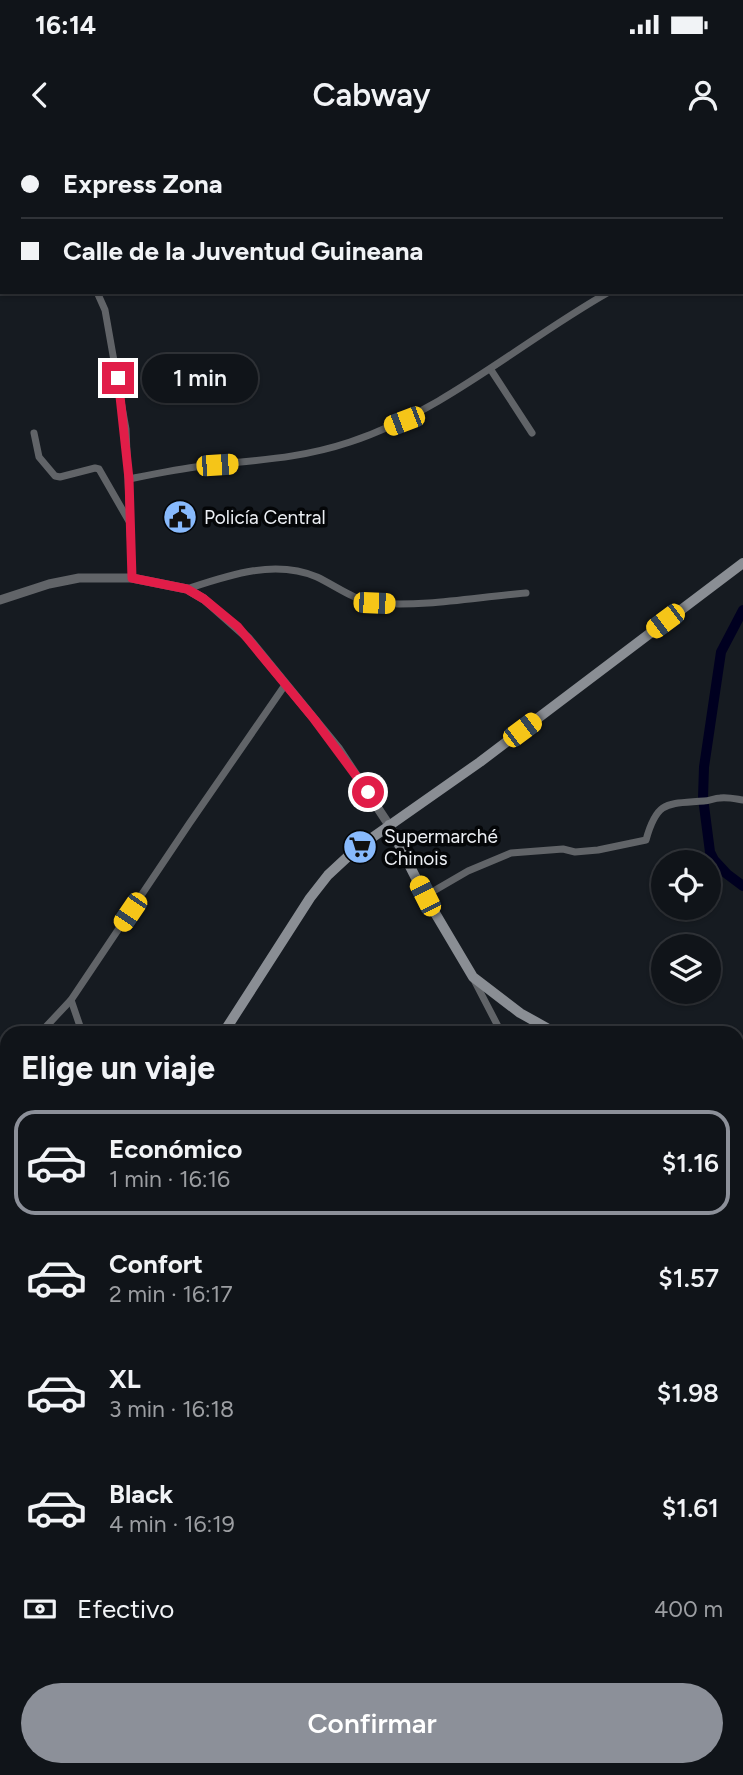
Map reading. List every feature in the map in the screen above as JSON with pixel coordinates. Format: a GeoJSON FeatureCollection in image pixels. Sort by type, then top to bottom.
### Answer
{"type":"FeatureCollection","features":[{"type":"Feature","properties":{"kind":"main road"},"geometry":{"type":"LineString","coordinates":[[228,1026],[318,887],[356,849],[480,762],[743,563]]}},
{"type":"Feature","properties":{"kind":"main road"},"geometry":{"type":"LineString","coordinates":[[389,825],[425,896],[472,976],[520,1013],[543,1026]]}},
{"type":"Feature","properties":{"kind":"street"},"geometry":{"type":"LineString","coordinates":[[98,294],[105,310],[118,378],[129,479],[132,578]]}},
{"type":"Feature","properties":{"kind":"street"},"geometry":{"type":"LineString","coordinates":[[129,479],[202,466],[301,456],[351,442],[404,421],[491,370],[605,294]]}},
{"type":"Feature","properties":{"kind":"street"},"geometry":{"type":"LineString","coordinates":[[491,370],[532,433]]}},
{"type":"Feature","properties":{"kind":"street"},"geometry":{"type":"LineString","coordinates":[[34,433],[39,457],[55,476],[99,469],[130,524]]}},
{"type":"Feature","properties":{"kind":"street"},"geometry":{"type":"LineString","coordinates":[[187,589],[259,569],[276,568],[298,570],[374,603],[418,604],[526,593]]}},
{"type":"Feature","properties":{"kind":"street"},"geometry":{"type":"LineString","coordinates":[[0,600],[49,584],[79,578],[132,578],[187,589],[204,599],[238,627],[338,748],[389,825]]}},
{"type":"Feature","properties":{"kind":"street"},"geometry":{"type":"LineString","coordinates":[[47,1026],[71,1000],[285,685]]}},
{"type":"Feature","properties":{"kind":"street"},"geometry":{"type":"LineString","coordinates":[[425,896],[468,872],[511,853],[562,849],[575,852],[598,850],[646,840],[651,822],[667,804],[717,798],[743,800]]}},
{"type":"Feature","properties":{"kind":"street"},"geometry":{"type":"LineString","coordinates":[[472,976],[499,1026]]}},
{"type":"Feature","properties":{"kind":"street"},"geometry":{"type":"LineString","coordinates":[[71,1000],[80,1026]]}},
{"type":"Feature","properties":{"kind":"waterway"},"geometry":{"type":"LineString","coordinates":[[743,610],[721,652],[704,767],[703,798],[710,852],[727,874],[743,886]]}},
{"type":"Feature","properties":{"kind":"place","name":"Policía Central"},"geometry":{"type":"Point","coordinates":[180,517]}},
{"type":"Feature","properties":{"kind":"place","name":"Supermarché Chinois"},"geometry":{"type":"Point","coordinates":[360,847]}},
{"type":"Feature","properties":{"kind":"route"},"geometry":{"type":"LineString","coordinates":[[118,378],[129,479],[132,578],[187,589],[204,599],[238,627],[338,748],[368,792]]}}]}
